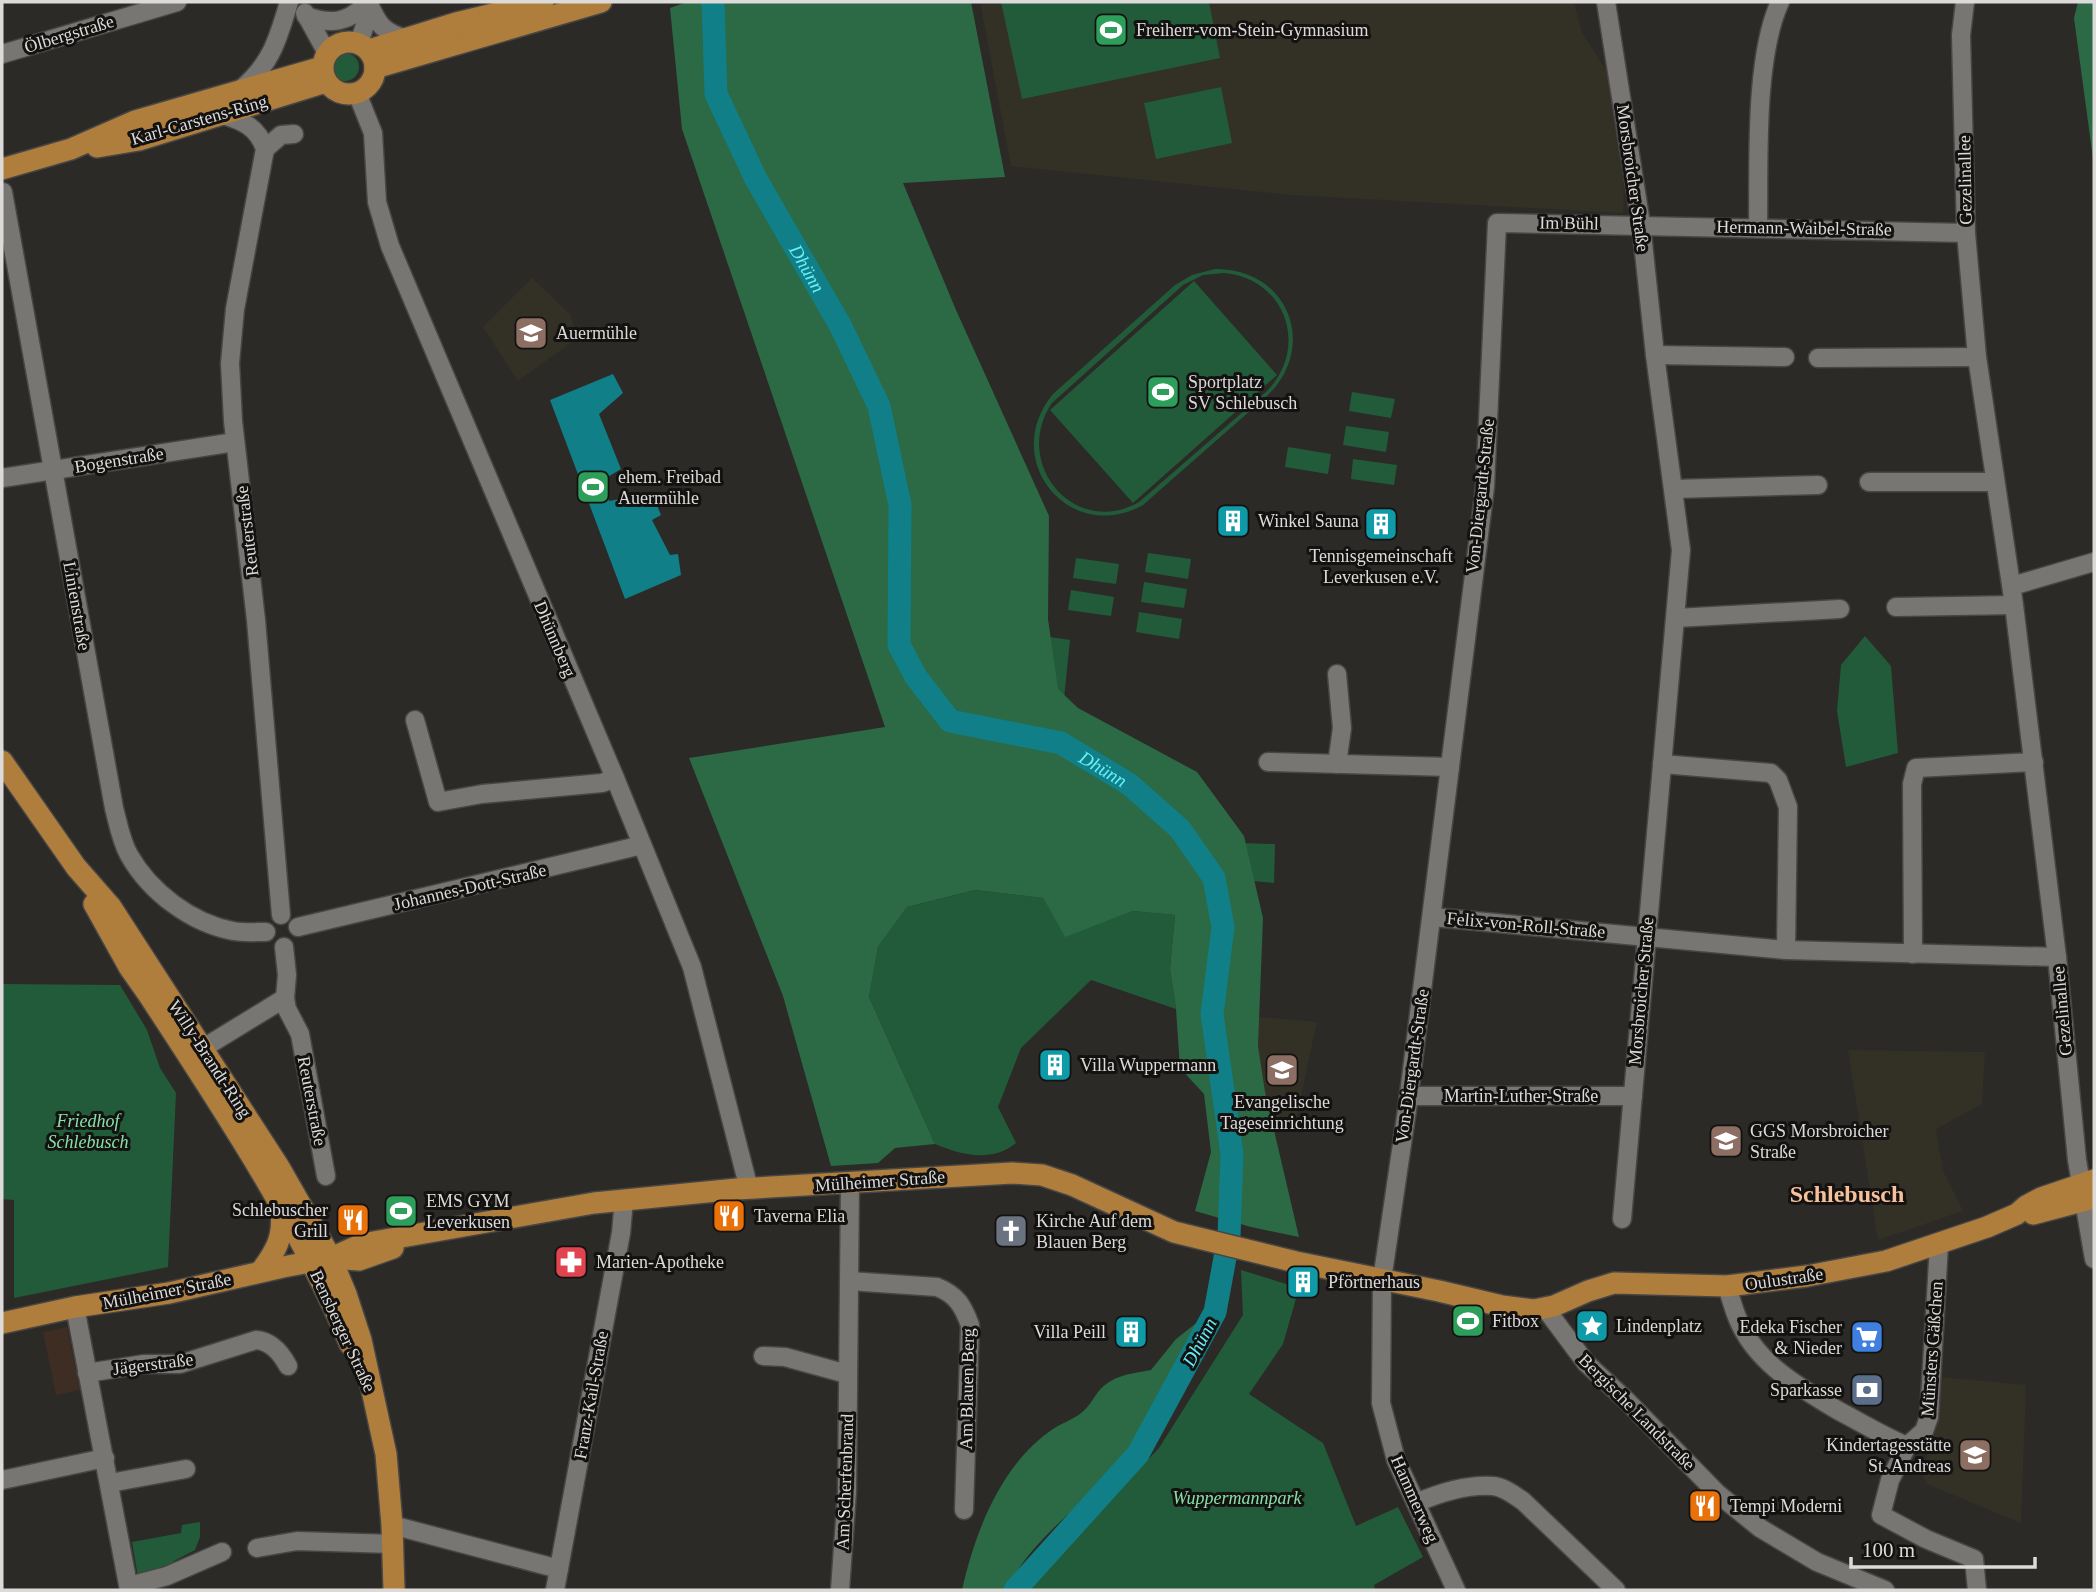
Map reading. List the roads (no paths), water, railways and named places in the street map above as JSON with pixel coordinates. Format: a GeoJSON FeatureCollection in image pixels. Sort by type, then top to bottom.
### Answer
{"type":"FeatureCollection","features":[{"type":"Feature","properties":{"kind":"main road"},"geometry":{"type":"LineString","coordinates":[[368,54],[467,20],[543,2]]}},
{"type":"Feature","properties":{"kind":"main road"},"geometry":{"type":"LineString","coordinates":[[368,54],[373,79],[366,88],[357,93],[335,91],[325,67],[335,45],[347,41],[368,54],[601,2]]}},
{"type":"Feature","properties":{"kind":"main road","name":"Karl-Carstens-Ring"},"geometry":{"type":"LineString","coordinates":[[2,169],[71,149],[135,121],[325,67]]}},
{"type":"Feature","properties":{"kind":"main road","name":"Karl-Carstens-Ring"},"geometry":{"type":"LineString","coordinates":[[71,149],[139,139],[223,115],[325,67]]}},
{"type":"Feature","properties":{"kind":"main road","name":"Willy-Brandt-Ring"},"geometry":{"type":"LineString","coordinates":[[2,761],[76,867],[111,907],[196,1052],[281,1206],[321,1260]]}},
{"type":"Feature","properties":{"kind":"main road","name":"Willy-Brandt-Ring"},"geometry":{"type":"LineString","coordinates":[[196,1052],[291,1186],[321,1260]]}},
{"type":"Feature","properties":{"kind":"main road","name":"Mülheimer Straße"},"geometry":{"type":"LineString","coordinates":[[2,1323],[75,1307],[169,1293],[321,1260],[362,1244],[428,1231],[452,1230],[561,1207],[749,1189],[987,1173],[1042,1175],[1072,1185],[1167,1229],[1296,1262],[1382,1280]]}},
{"type":"Feature","properties":{"kind":"main road","name":"Oulustraße"},"geometry":{"type":"LineString","coordinates":[[1545,1308],[1614,1283],[1727,1286],[1807,1276],[1886,1261],[2017,1214],[2029,1215],[2088,1191]]}},
{"type":"Feature","properties":{"kind":"main road"},"geometry":{"type":"LineString","coordinates":[[261,1271],[280,1242],[281,1206]]}},
{"type":"Feature","properties":{"kind":"main road","name":"Bensberger Straße"},"geometry":{"type":"LineString","coordinates":[[321,1260],[346,1294],[361,1340],[388,1468],[394,1590]]}},
{"type":"Feature","properties":{"kind":"main road"},"geometry":{"type":"LineString","coordinates":[[1382,1280],[1502,1306],[1534,1310],[1545,1308]]}},
{"type":"Feature","properties":{"kind":"street","name":"Ölbergstraße"},"geometry":{"type":"LineString","coordinates":[[2,54],[177,2]]}},
{"type":"Feature","properties":{"kind":"street"},"geometry":{"type":"LineString","coordinates":[[240,90],[256,78],[272,54],[289,2]]}},
{"type":"Feature","properties":{"kind":"street"},"geometry":{"type":"LineString","coordinates":[[303,9],[330,22],[341,21],[351,17],[368,2]]}},
{"type":"Feature","properties":{"kind":"street"},"geometry":{"type":"LineString","coordinates":[[368,2],[384,30],[407,39]]}},
{"type":"Feature","properties":{"kind":"street"},"geometry":{"type":"LineString","coordinates":[[368,2],[365,25],[368,54]]}},
{"type":"Feature","properties":{"kind":"street","name":"Morsbroicher Straße"},"geometry":{"type":"LineString","coordinates":[[1606,2],[1641,225],[1681,550],[1622,1219]]}},
{"type":"Feature","properties":{"kind":"street"},"geometry":{"type":"LineString","coordinates":[[1758,227],[1760,118],[1766,56],[1774,14],[1780,2]]}},
{"type":"Feature","properties":{"kind":"street","name":"Gezelinallee"},"geometry":{"type":"LineString","coordinates":[[1965,2],[1961,35],[1966,233],[1977,358],[2012,586],[2057,957],[2069,1089],[2088,1191],[2094,1259]]}},
{"type":"Feature","properties":{"kind":"street"},"geometry":{"type":"LineString","coordinates":[[303,9],[325,67]]}},
{"type":"Feature","properties":{"kind":"street","name":"Dhünnberg"},"geometry":{"type":"LineString","coordinates":[[357,93],[373,133],[377,202],[390,246],[615,778],[699,989],[749,1189]]}},
{"type":"Feature","properties":{"kind":"street"},"geometry":{"type":"LineString","coordinates":[[223,115],[248,124],[261,136],[265,149],[281,135],[294,134]]}},
{"type":"Feature","properties":{"kind":"street","name":"Reuterstraße"},"geometry":{"type":"LineString","coordinates":[[265,149],[235,309],[230,363],[235,442],[256,620],[281,915]]}},
{"type":"Feature","properties":{"kind":"street","name":"Linienstraße"},"geometry":{"type":"LineString","coordinates":[[3,192],[114,808],[129,854],[153,887],[180,908],[233,931],[266,932]]}},
{"type":"Feature","properties":{"kind":"street","name":"Im Bühl"},"geometry":{"type":"LineString","coordinates":[[1497,223],[1641,225]]}},
{"type":"Feature","properties":{"kind":"street","name":"Von-Diergardt-Straße"},"geometry":{"type":"LineString","coordinates":[[1382,1280],[1409,1096],[1485,487],[1497,223]]}},
{"type":"Feature","properties":{"kind":"street","name":"Hermann-Waibel-Straße"},"geometry":{"type":"LineString","coordinates":[[1641,225],[1966,233]]}},
{"type":"Feature","properties":{"kind":"street"},"geometry":{"type":"LineString","coordinates":[[1655,355],[1785,357]]}},
{"type":"Feature","properties":{"kind":"street"},"geometry":{"type":"LineString","coordinates":[[1818,358],[1977,358]]}},
{"type":"Feature","properties":{"kind":"street","name":"Bogenstraße"},"geometry":{"type":"LineString","coordinates":[[2,478],[235,442]]}},
{"type":"Feature","properties":{"kind":"street"},"geometry":{"type":"LineString","coordinates":[[1869,482],[1995,482]]}},
{"type":"Feature","properties":{"kind":"street"},"geometry":{"type":"LineString","coordinates":[[1674,489],[1818,485]]}},
{"type":"Feature","properties":{"kind":"street"},"geometry":{"type":"LineString","coordinates":[[2012,586],[2094,562]]}},
{"type":"Feature","properties":{"kind":"street"},"geometry":{"type":"LineString","coordinates":[[1896,607],[2014,605]]}},
{"type":"Feature","properties":{"kind":"street"},"geometry":{"type":"LineString","coordinates":[[1676,618],[1840,609]]}},
{"type":"Feature","properties":{"kind":"street"},"geometry":{"type":"LineString","coordinates":[[1337,674],[1342,728],[1337,764]]}},
{"type":"Feature","properties":{"kind":"street"},"geometry":{"type":"LineString","coordinates":[[415,720],[438,802],[482,794],[602,783],[615,778]]}},
{"type":"Feature","properties":{"kind":"street"},"geometry":{"type":"LineString","coordinates":[[1268,762],[1450,767]]}},
{"type":"Feature","properties":{"kind":"street"},"geometry":{"type":"LineString","coordinates":[[1913,954],[1912,784],[1916,768],[2034,762]]}},
{"type":"Feature","properties":{"kind":"street"},"geometry":{"type":"LineString","coordinates":[[1662,764],[1771,773],[1778,780],[1788,807],[1786,950]]}},
{"type":"Feature","properties":{"kind":"street","name":"Johannes-Dott-Straße"},"geometry":{"type":"LineString","coordinates":[[298,927],[642,845]]}},
{"type":"Feature","properties":{"kind":"street"},"geometry":{"type":"LineString","coordinates":[[281,915],[292,919],[298,927],[295,941],[284,947],[272,943],[266,932],[270,921],[281,915]]}},
{"type":"Feature","properties":{"kind":"street","name":"Felix-von-Roll-Straße"},"geometry":{"type":"LineString","coordinates":[[1432,917],[1786,950],[2057,957]]}},
{"type":"Feature","properties":{"kind":"street","name":"Reuterstraße"},"geometry":{"type":"LineString","coordinates":[[284,947],[285,998],[291,1020],[300,1034],[326,1176]]}},
{"type":"Feature","properties":{"kind":"street"},"geometry":{"type":"LineString","coordinates":[[196,1052],[285,998]]}},
{"type":"Feature","properties":{"kind":"street","name":"Martin-Luther-Straße"},"geometry":{"type":"LineString","coordinates":[[1409,1096],[1633,1096]]}},
{"type":"Feature","properties":{"kind":"street","name":"Am Scherfenbrand"},"geometry":{"type":"LineString","coordinates":[[840,1590],[847,1492],[850,1184]]}},
{"type":"Feature","properties":{"kind":"street","name":"Franz-Kail-Straße"},"geometry":{"type":"LineString","coordinates":[[555,1590],[621,1233],[624,1200]]}},
{"type":"Feature","properties":{"kind":"street","name":"Münsters Gäßchen"},"geometry":{"type":"LineString","coordinates":[[1938,1244],[1929,1417],[1924,1431],[1907,1446],[1890,1480],[1881,1515],[1926,1539],[1974,1559],[1977,1590]]}},
{"type":"Feature","properties":{"kind":"street","name":"Hammerweg"},"geometry":{"type":"LineString","coordinates":[[1382,1280],[1381,1403],[1396,1460],[1456,1590]]}},
{"type":"Feature","properties":{"kind":"street","name":"Am Blauen Berg"},"geometry":{"type":"LineString","coordinates":[[849,1281],[937,1287],[950,1292],[962,1304],[970,1325],[964,1510]]}},
{"type":"Feature","properties":{"kind":"street"},"geometry":{"type":"LineString","coordinates":[[1727,1286],[1737,1319],[1756,1349],[1777,1372],[1875,1431],[1907,1446]]}},
{"type":"Feature","properties":{"kind":"street","name":"Jägerstraße"},"geometry":{"type":"LineString","coordinates":[[75,1307],[129,1588],[167,1576],[222,1552]]}},
{"type":"Feature","properties":{"kind":"street","name":"Bergische Landstraße"},"geometry":{"type":"LineString","coordinates":[[1545,1308],[1586,1363],[1718,1494],[1760,1528],[1817,1562],[1883,1590]]}},
{"type":"Feature","properties":{"kind":"street","name":"Jägerstraße"},"geometry":{"type":"LineString","coordinates":[[86,1373],[144,1364],[180,1364],[256,1340],[262,1340],[278,1351],[288,1366]]}},
{"type":"Feature","properties":{"kind":"street"},"geometry":{"type":"LineString","coordinates":[[763,1356],[785,1357],[847,1374]]}},
{"type":"Feature","properties":{"kind":"street"},"geometry":{"type":"LineString","coordinates":[[2,1480],[105,1458]]}},
{"type":"Feature","properties":{"kind":"street"},"geometry":{"type":"LineString","coordinates":[[110,1483],[186,1469]]}},
{"type":"Feature","properties":{"kind":"street"},"geometry":{"type":"LineString","coordinates":[[1416,1503],[1441,1493],[1462,1489],[1493,1486],[1511,1493],[1523,1501],[1616,1590]]}},
{"type":"Feature","properties":{"kind":"street"},"geometry":{"type":"LineString","coordinates":[[257,1548],[297,1541],[393,1534],[559,1569]]}},
{"type":"Feature","properties":{"kind":"water","name":"ehem. Freibad Auermühle"},"geometry":{"type":"Polygon","coordinates":[[[613,374],[623,393],[599,414],[621,469],[601,481],[609,501],[652,493],[661,515],[652,520],[670,555],[678,554],[681,575],[625,599],[550,400],[613,374]]]}},
{"type":"Feature","properties":{"kind":"waterway","name":"Dhünn"},"geometry":{"type":"LineString","coordinates":[[713,2],[716,94],[756,179],[840,325],[879,406],[900,505],[899,645],[916,677],[950,721],[1061,743],[1129,784],[1180,829],[1214,878],[1223,927],[1212,1014],[1232,1154],[1229,1236],[1215,1312],[1138,1454],[1015,1590]]}},
{"type":"Feature","properties":{"kind":"place","name":"Freiherr-vom-Stein-Gymnasium"},"geometry":{"type":"Point","coordinates":[1111,30]}},
{"type":"Feature","properties":{"kind":"place","name":"Auermühle"},"geometry":{"type":"Point","coordinates":[531,333]}},
{"type":"Feature","properties":{"kind":"place","name":"Sportplatz SV Schlebusch"},"geometry":{"type":"Point","coordinates":[1163,392]}},
{"type":"Feature","properties":{"kind":"place","name":"ehem. Freibad Auermühle"},"geometry":{"type":"Point","coordinates":[593,487]}},
{"type":"Feature","properties":{"kind":"place","name":"Winkel Sauna"},"geometry":{"type":"Point","coordinates":[1233,521]}},
{"type":"Feature","properties":{"kind":"place","name":"Tennisgemeinschaft Leverkusen e.V."},"geometry":{"type":"Point","coordinates":[1381,524]}},
{"type":"Feature","properties":{"kind":"place","name":"Villa Wuppermann"},"geometry":{"type":"Point","coordinates":[1055,1065]}},
{"type":"Feature","properties":{"kind":"place","name":"Evangelische Tageseinrichtung"},"geometry":{"type":"Point","coordinates":[1282,1070]}},
{"type":"Feature","properties":{"kind":"place","name":"GGS Morsbroicher Straße"},"geometry":{"type":"Point","coordinates":[1726,1141]}},
{"type":"Feature","properties":{"kind":"place","name":"EMS GYM Leverkusen"},"geometry":{"type":"Point","coordinates":[401,1211]}},
{"type":"Feature","properties":{"kind":"place","name":"Taverna Elia"},"geometry":{"type":"Point","coordinates":[729,1216]}},
{"type":"Feature","properties":{"kind":"place","name":"Schlebuscher Grill"},"geometry":{"type":"Point","coordinates":[353,1220]}},
{"type":"Feature","properties":{"kind":"place","name":"Kirche Auf dem Blauen Berg"},"geometry":{"type":"Point","coordinates":[1011,1231]}},
{"type":"Feature","properties":{"kind":"place","name":"Marien-Apotheke"},"geometry":{"type":"Point","coordinates":[571,1262]}},
{"type":"Feature","properties":{"kind":"place","name":"Pförtnerhaus"},"geometry":{"type":"Point","coordinates":[1303,1282]}},
{"type":"Feature","properties":{"kind":"place","name":"Fitbox"},"geometry":{"type":"Point","coordinates":[1468,1321]}},
{"type":"Feature","properties":{"kind":"place","name":"Lindenplatz"},"geometry":{"type":"Point","coordinates":[1592,1326]}},
{"type":"Feature","properties":{"kind":"place","name":"Villa Peill"},"geometry":{"type":"Point","coordinates":[1131,1332]}},
{"type":"Feature","properties":{"kind":"place","name":"Edeka Fischer & Nieder"},"geometry":{"type":"Point","coordinates":[1867,1337]}},
{"type":"Feature","properties":{"kind":"place","name":"Sparkasse"},"geometry":{"type":"Point","coordinates":[1867,1390]}},
{"type":"Feature","properties":{"kind":"place","name":"Kindertagesstätte St. Andreas"},"geometry":{"type":"Point","coordinates":[1975,1455]}},
{"type":"Feature","properties":{"kind":"place","name":"Tempi Moderni"},"geometry":{"type":"Point","coordinates":[1705,1506]}},
{"type":"Feature","properties":{"kind":"district","name":"Schlebusch"},"geometry":{"type":"Point","coordinates":[1847,1194]}},
{"type":"Feature","properties":{"kind":"park label","name":"Friedhof Schlebusch"},"geometry":{"type":"Point","coordinates":[88,1131]}},
{"type":"Feature","properties":{"kind":"park label","name":"Wuppermannpark"},"geometry":{"type":"Point","coordinates":[1237,1498]}}]}
